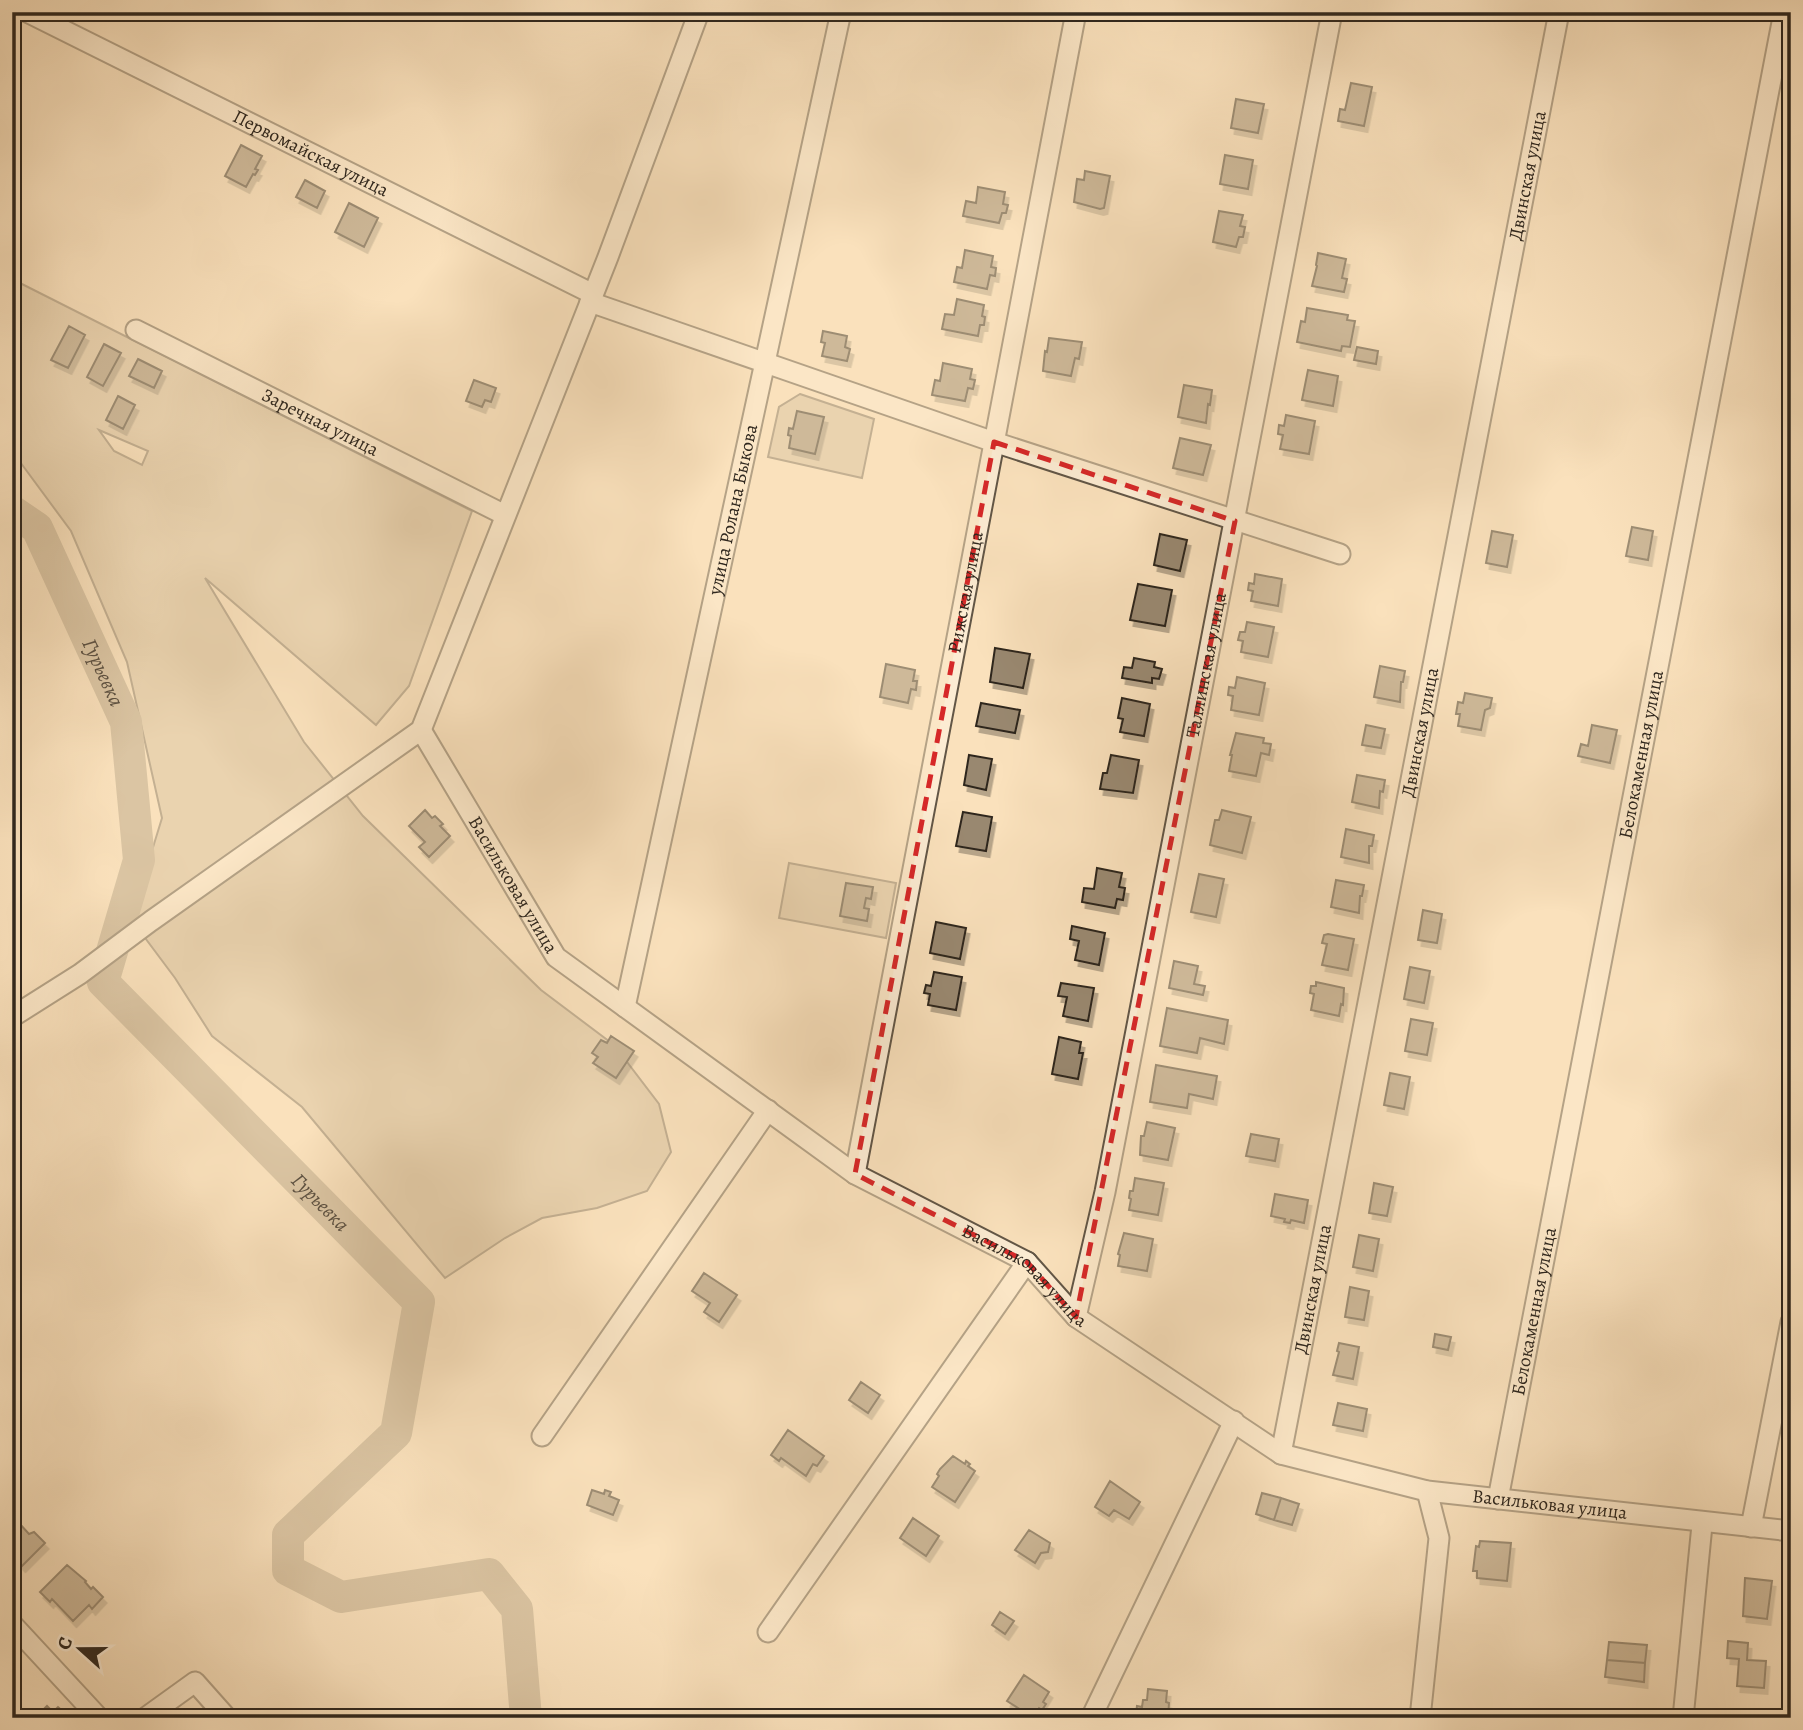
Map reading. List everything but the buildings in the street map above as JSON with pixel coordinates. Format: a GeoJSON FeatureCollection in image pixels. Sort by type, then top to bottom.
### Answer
{"type":"FeatureCollection","features":[{"type":"Feature","properties":{"kind":"street","name":"Первомайская улица"},"geometry":{"type":"LineString","coordinates":[[27,12],[592,298],[765,363],[995,442],[1340,554]]}},
{"type":"Feature","properties":{"kind":"street"},"geometry":{"type":"LineString","coordinates":[[12,1017],[80,974],[421,730],[592,298],[699,12]]}},
{"type":"Feature","properties":{"kind":"street","name":"улица Ролана Быкова"},"geometry":{"type":"LineString","coordinates":[[625,1007],[841,12]]}},
{"type":"Feature","properties":{"kind":"street","name":"Рижская улица"},"geometry":{"type":"LineString","coordinates":[[855,1174],[1076,12]]}},
{"type":"Feature","properties":{"kind":"street","name":"Таллинская улица"},"geometry":{"type":"LineString","coordinates":[[1076,1317],[1108,1178],[1332,12]]}},
{"type":"Feature","properties":{"kind":"street","name":"Двинская улица"},"geometry":{"type":"LineString","coordinates":[[1281,1454],[1559,12]]}},
{"type":"Feature","properties":{"kind":"street","name":"Белокаменная улица"},"geometry":{"type":"LineString","coordinates":[[1498,1499],[1784,12]]}},
{"type":"Feature","properties":{"kind":"street","name":"Заречная улица"},"geometry":{"type":"LineString","coordinates":[[136,330],[505,515]]}},
{"type":"Feature","properties":{"kind":"street","name":"Васильковая улица"},"geometry":{"type":"LineString","coordinates":[[421,730],[556,957],[855,1174],[1027,1262],[1076,1317],[1281,1454],[1427,1491],[1791,1531]]}},
{"type":"Feature","properties":{"kind":"street"},"geometry":{"type":"LineString","coordinates":[[542,1436],[768,1110]]}},
{"type":"Feature","properties":{"kind":"street"},"geometry":{"type":"LineString","coordinates":[[768,1632],[1027,1262]]}},
{"type":"Feature","properties":{"kind":"street"},"geometry":{"type":"LineString","coordinates":[[1751,1527],[1791,1322]]}},
{"type":"Feature","properties":{"kind":"street"},"geometry":{"type":"LineString","coordinates":[[1091,1718],[1234,1421]]}},
{"type":"Feature","properties":{"kind":"street"},"geometry":{"type":"LineString","coordinates":[[1420,1718],[1439,1538],[1427,1491]]}},
{"type":"Feature","properties":{"kind":"street"},"geometry":{"type":"LineString","coordinates":[[1683,1718],[1702,1525]]}},
{"type":"Feature","properties":{"kind":"street"},"geometry":{"type":"LineString","coordinates":[[12,1624],[99,1718]]}},
{"type":"Feature","properties":{"kind":"street"},"geometry":{"type":"LineString","coordinates":[[145,1718],[195,1682],[227,1718]]}},
{"type":"Feature","properties":{"kind":"highlighted area"},"geometry":{"type":"Polygon","coordinates":[[[994,442],[1235,521],[1076,1317],[1027,1262],[855,1174],[994,442]]]}},
{"type":"Feature","properties":{"kind":"shaded area"},"geometry":{"type":"Polygon","coordinates":[[[12,279],[472,511],[409,686],[376,725],[205,578],[304,742],[363,816],[541,990],[614,1045],[659,1104],[671,1152],[647,1191],[597,1208],[542,1218],[505,1238],[445,1278],[302,1107],[212,1036],[175,978],[131,919],[162,818],[127,662],[71,531],[12,451],[12,279]],[[99,430],[114,451],[142,465],[148,451],[99,430]]]}},
{"type":"Feature","properties":{"kind":"shaded area"},"geometry":{"type":"Polygon","coordinates":[[[800,394],[874,419],[862,478],[768,457],[779,407],[800,394]]]}},
{"type":"Feature","properties":{"kind":"shaded area"},"geometry":{"type":"Polygon","coordinates":[[[789,863],[896,883],[886,938],[779,918],[789,863]]]}},
{"type":"Feature","properties":{"kind":"waterway","name":"Гурьевка"},"geometry":{"type":"LineString","coordinates":[[12,511],[37,528],[126,722],[139,860],[103,982],[419,1302],[396,1433],[288,1535],[288,1570],[341,1597],[489,1574],[517,1609],[526,1718]]}}]}
